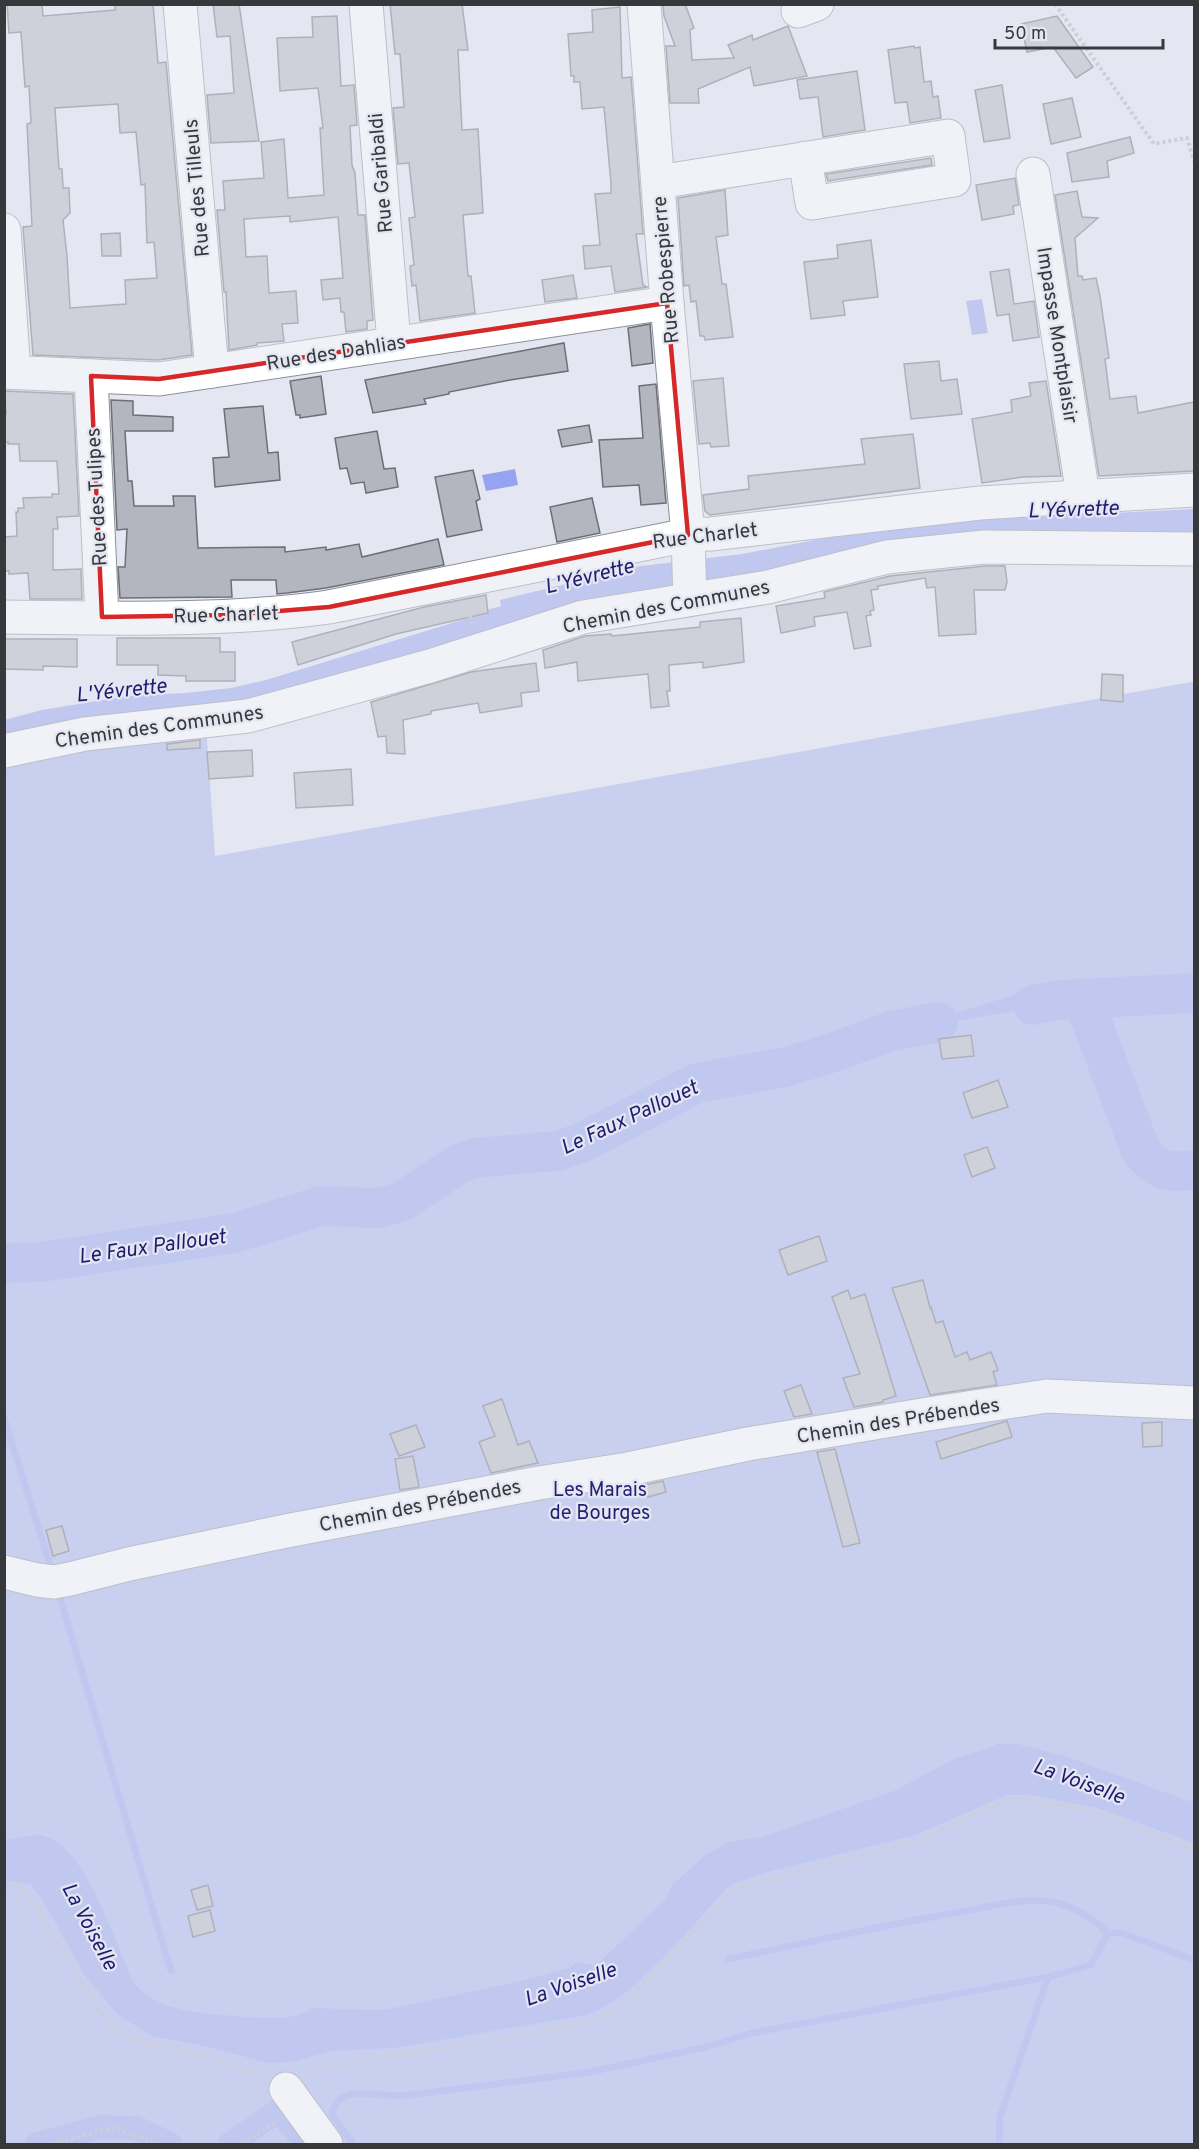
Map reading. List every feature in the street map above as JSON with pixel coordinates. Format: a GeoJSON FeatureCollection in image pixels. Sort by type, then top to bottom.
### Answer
{"type":"FeatureCollection","features":[{"type":"Feature","properties":{"kind":"street","name":"Rue des Tilleuls"},"geometry":{"type":"LineString","coordinates":[[180,4],[212,371]]}},
{"type":"Feature","properties":{"kind":"street","name":"Rue Garibaldi"},"geometry":{"type":"LineString","coordinates":[[366,4],[394,342]]}},
{"type":"Feature","properties":{"kind":"street","name":"Rue Robespierre"},"geometry":{"type":"LineString","coordinates":[[644,4],[688,545],[690,595]]}},
{"type":"Feature","properties":{"kind":"street"},"geometry":{"type":"LineString","coordinates":[[658,182],[805,159]]}},
{"type":"Feature","properties":{"kind":"street","name":"Impasse Montplaisir"},"geometry":{"type":"LineString","coordinates":[[1033,174],[1083,495]]}},
{"type":"Feature","properties":{"kind":"street"},"geometry":{"type":"LineString","coordinates":[[4,230],[9,372]]}},
{"type":"Feature","properties":{"kind":"street","name":"Rue des Dahlias"},"geometry":{"type":"LineString","coordinates":[[9,372],[159,378],[667,303]]}},
{"type":"Feature","properties":{"kind":"street","name":"Rue des Tulipes"},"geometry":{"type":"LineString","coordinates":[[91,376],[102,617]]}},
{"type":"Feature","properties":{"kind":"street","name":"Rue Charlet"},"geometry":{"type":"LineString","coordinates":[[4,617],[277,614],[688,545],[711,534],[982,526],[1083,495],[1194,490]]}},
{"type":"Feature","properties":{"kind":"street","name":"Chemin des Communes"},"geometry":{"type":"LineString","coordinates":[[4,751],[85,734],[248,716],[430,666],[583,617],[690,595],[768,587],[887,556],[982,526],[1194,549]]}},
{"type":"Feature","properties":{"kind":"street","name":"Chemin des Prébendes"},"geometry":{"type":"LineString","coordinates":[[4,1572],[37,1580],[62,1580],[286,1531],[539,1483],[628,1469],[748,1444],[917,1415],[1047,1396],[1194,1403]]}},
{"type":"Feature","properties":{"kind":"street"},"geometry":{"type":"LineString","coordinates":[[286,2089],[326,2145]]}},
{"type":"Feature","properties":{"kind":"path"},"geometry":{"type":"LineString","coordinates":[[1054,4],[1154,144],[1187,138],[1194,161]]}},
{"type":"Feature","properties":{"kind":"path"},"geometry":{"type":"LineString","coordinates":[[4,1888],[17,1884],[31,1900],[100,2012],[118,2031],[140,2043],[171,2047],[207,2056],[286,2089],[321,2067],[513,2037],[571,2026],[612,2012],[631,1998],[727,1895],[737,1888],[917,1842],[1007,1799],[1052,1803],[1105,1815],[1194,1850]]}},
{"type":"Feature","properties":{"kind":"path"},"geometry":{"type":"LineString","coordinates":[[242,2145],[279,2121]]}},
{"type":"Feature","properties":{"kind":"path"},"geometry":{"type":"LineString","coordinates":[[54,2145],[114,2127],[154,2145]]}},
{"type":"Feature","properties":{"kind":"highlighted area"},"geometry":{"type":"Polygon","coordinates":[[[667,303],[688,535],[329,607],[227,615],[102,617],[91,376],[159,379],[667,303]]]}},
{"type":"Feature","properties":{"kind":"green space","name":"Les Marais de Bourges"},"geometry":{"type":"Polygon","coordinates":[[[1194,682],[1194,2144],[5,2144],[5,730],[205,710],[215,856],[1194,682]]]}},
{"type":"Feature","properties":{"kind":"water"},"geometry":{"type":"Polygon","coordinates":[[[982,299],[988,333],[972,335],[966,301],[982,299]]]}},
{"type":"Feature","properties":{"kind":"water"},"geometry":{"type":"Polygon","coordinates":[[[515,469],[518,485],[486,491],[482,475],[515,469]]]}},
{"type":"Feature","properties":{"kind":"water"},"geometry":{"type":"Polygon","coordinates":[[[1194,509],[1194,540],[973,541],[285,696],[5,742],[4,720],[42,710],[127,696],[231,688],[266,680],[478,615],[501,606],[500,600],[641,566],[742,554],[861,531],[971,520],[1194,509]]]}},
{"type":"Feature","properties":{"kind":"water"},"geometry":{"type":"Polygon","coordinates":[[[1076,987],[1194,987],[1194,993],[1092,998],[872,1035],[787,1067],[685,1086],[567,1150],[467,1159],[391,1207],[322,1206],[230,1235],[58,1256],[5,1260],[5,1250],[27,1249],[230,1221],[319,1195],[381,1198],[393,1194],[446,1152],[465,1146],[556,1139],[683,1075],[699,1070],[768,1059],[828,1044],[867,1026],[962,1011],[1017,994],[1076,987]]]}},
{"type":"Feature","properties":{"kind":"water","name":"La Voiselle"},"geometry":{"type":"Polygon","coordinates":[[[997,1744],[1018,1744],[1065,1756],[1189,1801],[1194,1800],[1194,1843],[1097,1808],[1030,1795],[1007,1795],[916,1835],[772,1871],[735,1883],[725,1890],[645,1976],[609,2005],[592,2013],[394,2048],[331,2051],[293,2062],[269,2063],[152,2036],[118,2015],[85,1976],[42,1899],[30,1884],[5,1881],[5,1840],[40,1835],[55,1841],[69,1852],[92,1886],[133,1982],[144,1993],[168,2005],[197,2012],[265,2018],[296,2015],[312,2008],[383,2010],[512,1983],[569,1968],[576,1962],[596,1965],[665,1900],[672,1885],[705,1855],[728,1842],[762,1837],[894,1791],[956,1758],[997,1744]]]}},
{"type":"Feature","properties":{"kind":"building"},"geometry":{"type":"Polygon","coordinates":[[[7,4],[42,4],[43,16],[115,10],[115,4],[153,4],[158,63],[166,62],[192,355],[158,360],[33,355],[23,227],[32,226],[27,124],[31,123],[29,86],[25,87],[21,32],[9,33],[7,4]],[[118,104],[55,108],[59,169],[62,169],[63,188],[69,188],[70,213],[63,220],[70,308],[126,304],[125,280],[157,278],[154,242],[147,243],[145,184],[141,185],[136,132],[120,133],[118,104]]]}},
{"type":"Feature","properties":{"kind":"building"},"geometry":{"type":"Polygon","coordinates":[[[213,4],[239,4],[259,141],[211,143],[207,95],[234,93],[230,36],[217,37],[213,4]]]}},
{"type":"Feature","properties":{"kind":"building"},"geometry":{"type":"Polygon","coordinates":[[[390,4],[462,4],[468,50],[458,50],[462,130],[478,129],[483,213],[463,215],[468,276],[471,276],[475,313],[420,321],[416,285],[412,286],[410,266],[414,265],[409,218],[415,217],[409,163],[398,164],[393,108],[404,107],[400,54],[395,54],[390,4]]]}},
{"type":"Feature","properties":{"kind":"building"},"geometry":{"type":"Polygon","coordinates":[[[663,4],[685,4],[694,28],[690,30],[692,60],[734,58],[728,45],[752,35],[753,40],[788,26],[807,76],[754,86],[750,67],[698,89],[699,103],[670,103],[666,46],[675,46],[664,16],[663,4]]]}},
{"type":"Feature","properties":{"kind":"building"},"geometry":{"type":"Polygon","coordinates":[[[620,7],[622,78],[631,77],[643,234],[636,234],[643,285],[647,287],[615,292],[611,266],[585,269],[583,246],[600,245],[595,194],[611,193],[611,183],[604,107],[582,109],[580,82],[574,82],[574,76],[571,76],[568,34],[593,32],[592,10],[620,7]]]}},
{"type":"Feature","properties":{"kind":"building"},"geometry":{"type":"Polygon","coordinates":[[[337,16],[341,86],[354,85],[357,125],[350,126],[352,165],[355,173],[358,215],[365,215],[373,320],[367,321],[367,329],[346,332],[340,298],[323,300],[321,280],[343,278],[338,217],[290,222],[290,216],[244,219],[246,257],[267,256],[269,293],[296,291],[298,323],[282,324],[284,341],[257,343],[257,345],[229,350],[226,292],[224,292],[217,210],[225,210],[223,181],[264,178],[261,142],[284,139],[288,198],[324,195],[320,128],[323,128],[318,88],[280,91],[277,38],[313,37],[312,17],[337,16]]]}},
{"type":"Feature","properties":{"kind":"building"},"geometry":{"type":"Polygon","coordinates":[[[1057,16],[1093,67],[1076,78],[1053,47],[1027,52],[1021,24],[1057,16]]]}},
{"type":"Feature","properties":{"kind":"building"},"geometry":{"type":"Polygon","coordinates":[[[914,46],[915,48],[920,47],[924,82],[931,81],[933,97],[938,96],[941,118],[910,123],[907,102],[895,103],[888,50],[914,46]]]}},
{"type":"Feature","properties":{"kind":"building"},"geometry":{"type":"Polygon","coordinates":[[[857,71],[865,130],[823,137],[818,97],[800,99],[797,80],[857,71]]]}},
{"type":"Feature","properties":{"kind":"building"},"geometry":{"type":"Polygon","coordinates":[[[1002,85],[1010,138],[984,142],[975,90],[1002,85]]]}},
{"type":"Feature","properties":{"kind":"building"},"geometry":{"type":"Polygon","coordinates":[[[1072,98],[1081,137],[1051,144],[1043,104],[1072,98]]]}},
{"type":"Feature","properties":{"kind":"building"},"geometry":{"type":"Polygon","coordinates":[[[1130,137],[1134,153],[1107,161],[1109,177],[1072,182],[1067,153],[1130,137]]]}},
{"type":"Feature","properties":{"kind":"building"},"geometry":{"type":"Polygon","coordinates":[[[931,158],[932,165],[828,181],[826,174],[931,158]]]}},
{"type":"Feature","properties":{"kind":"building"},"geometry":{"type":"Polygon","coordinates":[[[1015,178],[1019,205],[1013,206],[1014,214],[982,220],[976,185],[1015,178]]]}},
{"type":"Feature","properties":{"kind":"building"},"geometry":{"type":"Polygon","coordinates":[[[725,190],[728,235],[716,237],[722,284],[726,284],[733,337],[705,340],[704,336],[700,336],[696,301],[691,302],[689,285],[684,286],[678,198],[725,190]]]}},
{"type":"Feature","properties":{"kind":"building"},"geometry":{"type":"Polygon","coordinates":[[[1077,191],[1082,217],[1098,218],[1075,238],[1078,276],[1082,276],[1083,280],[1096,278],[1100,296],[1109,358],[1105,359],[1110,399],[1136,396],[1138,413],[1194,402],[1194,471],[1099,476],[1055,195],[1077,191]]]}},
{"type":"Feature","properties":{"kind":"building"},"geometry":{"type":"Polygon","coordinates":[[[120,233],[121,256],[102,256],[101,234],[120,233]]]}},
{"type":"Feature","properties":{"kind":"building"},"geometry":{"type":"Polygon","coordinates":[[[871,240],[878,297],[843,301],[845,315],[811,319],[804,262],[838,258],[837,245],[871,240]]]}},
{"type":"Feature","properties":{"kind":"building"},"geometry":{"type":"Polygon","coordinates":[[[1009,269],[1014,304],[1034,301],[1039,337],[1013,341],[1009,314],[997,316],[990,272],[1009,269]]]}},
{"type":"Feature","properties":{"kind":"building"},"geometry":{"type":"Polygon","coordinates":[[[573,275],[577,298],[545,302],[542,280],[573,275]]]}},
{"type":"Feature","properties":{"kind":"building"},"geometry":{"type":"Polygon","coordinates":[[[650,324],[653,363],[632,366],[628,328],[650,324]]]}},
{"type":"Feature","properties":{"kind":"building"},"geometry":{"type":"Polygon","coordinates":[[[564,343],[568,371],[449,392],[449,394],[424,399],[426,404],[373,413],[365,380],[564,343]]]}},
{"type":"Feature","properties":{"kind":"building"},"geometry":{"type":"Polygon","coordinates":[[[939,361],[941,381],[957,379],[962,414],[911,419],[904,364],[939,361]]]}},
{"type":"Feature","properties":{"kind":"building"},"geometry":{"type":"Polygon","coordinates":[[[321,376],[326,414],[300,418],[300,415],[296,415],[290,381],[321,376]]]}},
{"type":"Feature","properties":{"kind":"building"},"geometry":{"type":"Polygon","coordinates":[[[723,378],[729,446],[711,447],[710,443],[699,444],[693,381],[723,378]]]}},
{"type":"Feature","properties":{"kind":"building"},"geometry":{"type":"Polygon","coordinates":[[[1046,381],[1061,476],[1023,477],[982,483],[972,419],[1012,412],[1011,400],[1031,396],[1029,383],[1046,381]]]}},
{"type":"Feature","properties":{"kind":"building"},"geometry":{"type":"Polygon","coordinates":[[[656,384],[666,503],[641,505],[639,485],[603,487],[599,440],[643,438],[639,386],[656,384]]]}},
{"type":"Feature","properties":{"kind":"building"},"geometry":{"type":"Polygon","coordinates":[[[4,391],[73,394],[79,516],[57,517],[58,529],[53,529],[53,570],[81,569],[82,599],[30,599],[28,573],[9,574],[9,571],[4,571],[4,537],[17,536],[16,512],[18,508],[24,508],[23,498],[52,497],[52,494],[59,494],[57,461],[20,461],[19,444],[4,442],[4,413],[6,413],[4,391]]]}},
{"type":"Feature","properties":{"kind":"building"},"geometry":{"type":"Polygon","coordinates":[[[111,400],[133,401],[133,415],[173,417],[173,431],[125,431],[128,481],[132,481],[134,506],[174,506],[173,496],[195,496],[198,548],[285,547],[285,552],[326,547],[326,550],[359,544],[362,557],[438,539],[444,565],[326,588],[287,593],[277,594],[276,580],[231,580],[232,597],[120,598],[118,567],[125,567],[127,529],[117,530],[111,400]]]}},
{"type":"Feature","properties":{"kind":"building"},"geometry":{"type":"Polygon","coordinates":[[[263,406],[268,453],[278,452],[280,480],[215,487],[213,458],[229,457],[224,409],[263,406]]]}},
{"type":"Feature","properties":{"kind":"building"},"geometry":{"type":"Polygon","coordinates":[[[589,425],[592,442],[562,447],[558,430],[589,425]]]}},
{"type":"Feature","properties":{"kind":"building"},"geometry":{"type":"Polygon","coordinates":[[[377,431],[384,469],[395,468],[398,487],[366,493],[364,482],[351,484],[347,468],[340,469],[335,438],[377,431]]]}},
{"type":"Feature","properties":{"kind":"building"},"geometry":{"type":"Polygon","coordinates":[[[913,434],[920,488],[710,515],[705,511],[703,495],[749,489],[748,476],[865,464],[861,439],[913,434]]]}},
{"type":"Feature","properties":{"kind":"building"},"geometry":{"type":"Polygon","coordinates":[[[473,470],[480,499],[476,501],[482,530],[447,537],[435,477],[473,470]]]}},
{"type":"Feature","properties":{"kind":"building"},"geometry":{"type":"Polygon","coordinates":[[[592,498],[600,533],[557,542],[550,507],[592,498]]]}},
{"type":"Feature","properties":{"kind":"building"},"geometry":{"type":"Polygon","coordinates":[[[1005,566],[1007,582],[1005,590],[974,590],[976,634],[939,636],[935,587],[927,588],[925,578],[878,586],[878,589],[871,590],[874,610],[870,611],[871,615],[866,616],[871,646],[854,649],[847,612],[814,617],[815,626],[781,633],[776,606],[825,598],[824,592],[890,576],[1005,566]]]}},
{"type":"Feature","properties":{"kind":"building"},"geometry":{"type":"Polygon","coordinates":[[[486,595],[488,613],[396,634],[298,665],[292,642],[424,607],[486,595]]]}},
{"type":"Feature","properties":{"kind":"building"},"geometry":{"type":"Polygon","coordinates":[[[741,618],[744,662],[703,668],[703,662],[669,665],[670,691],[667,691],[669,706],[651,708],[648,674],[578,681],[577,662],[545,668],[543,650],[585,636],[611,634],[612,636],[700,627],[700,622],[741,618]]]}},
{"type":"Feature","properties":{"kind":"building"},"geometry":{"type":"Polygon","coordinates":[[[117,638],[220,638],[220,652],[235,652],[235,681],[186,681],[186,676],[158,675],[158,665],[117,665],[117,638]]]}},
{"type":"Feature","properties":{"kind":"building"},"geometry":{"type":"Polygon","coordinates":[[[4,639],[77,639],[77,667],[43,666],[43,670],[4,669],[4,639]]]}},
{"type":"Feature","properties":{"kind":"building"},"geometry":{"type":"Polygon","coordinates":[[[536,663],[539,691],[521,693],[522,706],[480,713],[478,703],[431,711],[431,714],[403,720],[405,754],[387,753],[386,736],[378,737],[371,702],[471,672],[536,663]]]}},
{"type":"Feature","properties":{"kind":"building"},"geometry":{"type":"Polygon","coordinates":[[[1102,674],[1123,675],[1123,702],[1101,700],[1102,674]]]}},
{"type":"Feature","properties":{"kind":"building"},"geometry":{"type":"Polygon","coordinates":[[[200,740],[200,748],[167,750],[167,744],[200,740]]]}},
{"type":"Feature","properties":{"kind":"building"},"geometry":{"type":"Polygon","coordinates":[[[252,750],[253,776],[209,779],[207,752],[252,750]]]}},
{"type":"Feature","properties":{"kind":"building"},"geometry":{"type":"Polygon","coordinates":[[[351,769],[353,805],[296,808],[294,773],[351,769]]]}},
{"type":"Feature","properties":{"kind":"building"},"geometry":{"type":"Polygon","coordinates":[[[971,1035],[974,1056],[942,1059],[939,1039],[971,1035]]]}},
{"type":"Feature","properties":{"kind":"building"},"geometry":{"type":"Polygon","coordinates":[[[998,1080],[1008,1107],[972,1118],[963,1093],[998,1080]]]}},
{"type":"Feature","properties":{"kind":"building"},"geometry":{"type":"Polygon","coordinates":[[[987,1147],[995,1168],[972,1177],[964,1155],[987,1147]]]}},
{"type":"Feature","properties":{"kind":"building"},"geometry":{"type":"Polygon","coordinates":[[[819,1236],[827,1261],[788,1275],[779,1250],[819,1236]]]}},
{"type":"Feature","properties":{"kind":"building"},"geometry":{"type":"Polygon","coordinates":[[[923,1280],[936,1323],[943,1321],[955,1357],[967,1352],[970,1360],[991,1352],[998,1370],[993,1372],[997,1385],[930,1395],[892,1288],[923,1280]]]}},
{"type":"Feature","properties":{"kind":"building"},"geometry":{"type":"Polygon","coordinates":[[[848,1290],[851,1299],[865,1294],[896,1396],[883,1400],[883,1402],[854,1407],[843,1378],[860,1374],[832,1297],[848,1290]]]}},
{"type":"Feature","properties":{"kind":"building"},"geometry":{"type":"Polygon","coordinates":[[[801,1385],[812,1414],[794,1417],[784,1391],[801,1385]]]}},
{"type":"Feature","properties":{"kind":"building"},"geometry":{"type":"Polygon","coordinates":[[[502,1399],[518,1445],[529,1441],[538,1463],[491,1473],[479,1442],[495,1436],[483,1406],[502,1399]]]}},
{"type":"Feature","properties":{"kind":"building"},"geometry":{"type":"Polygon","coordinates":[[[1007,1421],[1012,1437],[941,1459],[936,1442],[1007,1421]]]}},
{"type":"Feature","properties":{"kind":"building"},"geometry":{"type":"Polygon","coordinates":[[[1162,1422],[1162,1446],[1143,1447],[1142,1423],[1162,1422]]]}},
{"type":"Feature","properties":{"kind":"building"},"geometry":{"type":"Polygon","coordinates":[[[416,1425],[425,1447],[399,1456],[390,1434],[416,1425]]]}},
{"type":"Feature","properties":{"kind":"building"},"geometry":{"type":"Polygon","coordinates":[[[835,1449],[860,1543],[843,1547],[817,1452],[835,1449]]]}},
{"type":"Feature","properties":{"kind":"building"},"geometry":{"type":"Polygon","coordinates":[[[413,1456],[419,1487],[400,1490],[395,1459],[413,1456]]]}},
{"type":"Feature","properties":{"kind":"building"},"geometry":{"type":"Polygon","coordinates":[[[663,1481],[666,1492],[648,1497],[645,1485],[663,1481]]]}},
{"type":"Feature","properties":{"kind":"building"},"geometry":{"type":"Polygon","coordinates":[[[62,1526],[69,1551],[53,1556],[46,1530],[62,1526]]]}},
{"type":"Feature","properties":{"kind":"building"},"geometry":{"type":"Polygon","coordinates":[[[208,1885],[213,1906],[197,1910],[191,1890],[208,1885]]]}},
{"type":"Feature","properties":{"kind":"building"},"geometry":{"type":"Polygon","coordinates":[[[210,1910],[215,1931],[193,1937],[188,1916],[210,1910]]]}},
{"type":"Feature","properties":{"kind":"waterway","name":"Le Faux Pallouet"},"geometry":{"type":"LineString","coordinates":[[1033,1005],[1058,1000],[1194,993]]}},
{"type":"Feature","properties":{"kind":"waterway","name":"Le Faux Pallouet"},"geometry":{"type":"LineString","coordinates":[[1083,999],[1141,1151],[1164,1170],[1194,1170]]}},
{"type":"Feature","properties":{"kind":"waterway","name":"Le Faux Pallouet"},"geometry":{"type":"LineString","coordinates":[[4,1263],[41,1262],[235,1233],[321,1206],[380,1208],[401,1202],[460,1163],[475,1158],[558,1151],[581,1143],[697,1083],[786,1067],[892,1031],[938,1022]]}},
{"type":"Feature","properties":{"kind":"waterway"},"geometry":{"type":"LineString","coordinates":[[4,1418],[53,1574]]}},
{"type":"Feature","properties":{"kind":"waterway"},"geometry":{"type":"LineString","coordinates":[[58,1591],[171,1971]]}},
{"type":"Feature","properties":{"kind":"waterway"},"geometry":{"type":"LineString","coordinates":[[728,1959],[1020,1901],[1053,1902],[1067,1906],[1090,1918],[1108,1933]]}},
{"type":"Feature","properties":{"kind":"waterway"},"geometry":{"type":"LineString","coordinates":[[353,2144],[332,2114],[339,2100],[353,2094],[409,2095],[590,2072],[706,2047],[752,2033],[1048,1977],[1091,1965],[1108,1933],[1122,1933],[1194,1960]]}},
{"type":"Feature","properties":{"kind":"waterway"},"geometry":{"type":"LineString","coordinates":[[999,2144],[1000,2117],[1048,1977]]}},
{"type":"Feature","properties":{"kind":"waterway"},"geometry":{"type":"LineString","coordinates":[[230,2144],[278,2111],[308,2144]]}},
{"type":"Feature","properties":{"kind":"waterway"},"geometry":{"type":"LineString","coordinates":[[37,2144],[100,2127],[137,2128],[170,2144]]}},
{"type":"Feature","properties":{"kind":"water label","name":"L'Yévrette"},"geometry":{"type":"Point","coordinates":[1073,509]}},
{"type":"Feature","properties":{"kind":"water label","name":"L'Yévrette"},"geometry":{"type":"Point","coordinates":[589,576]}},
{"type":"Feature","properties":{"kind":"water label","name":"L'Yévrette"},"geometry":{"type":"Point","coordinates":[121,690]}}]}
